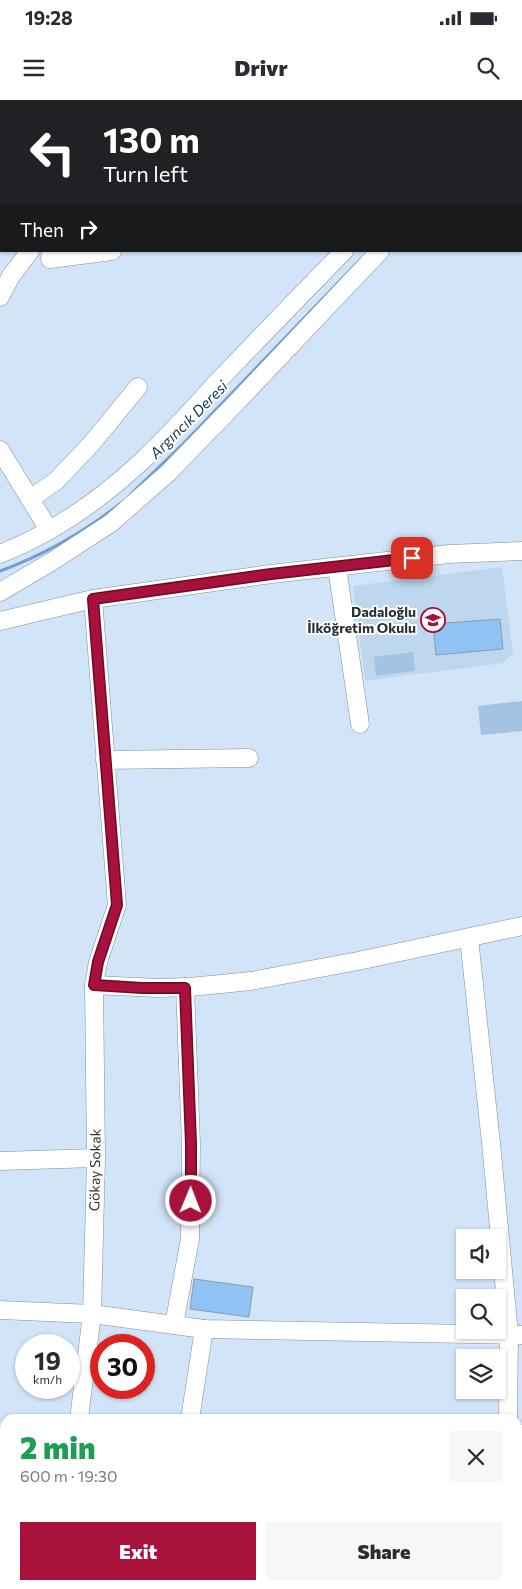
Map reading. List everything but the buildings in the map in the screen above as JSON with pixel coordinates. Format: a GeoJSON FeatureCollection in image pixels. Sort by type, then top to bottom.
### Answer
{"type":"FeatureCollection","features":[{"type":"Feature","properties":{"kind":"street"},"geometry":{"type":"LineString","coordinates":[[0,297],[11,276],[29,252]]}},
{"type":"Feature","properties":{"kind":"street"},"geometry":{"type":"LineString","coordinates":[[51,252],[50,258],[103,252]]}},
{"type":"Feature","properties":{"kind":"street"},"geometry":{"type":"LineString","coordinates":[[0,554],[50,530],[80,512],[143,460],[343,252]]}},
{"type":"Feature","properties":{"kind":"street"},"geometry":{"type":"LineString","coordinates":[[0,592],[111,524],[168,473],[379,252]]}},
{"type":"Feature","properties":{"kind":"street"},"geometry":{"type":"LineString","coordinates":[[30,499],[56,481],[92,443],[138,387]]}},
{"type":"Feature","properties":{"kind":"street"},"geometry":{"type":"LineString","coordinates":[[0,450],[50,530]]}},
{"type":"Feature","properties":{"kind":"street"},"geometry":{"type":"LineString","coordinates":[[0,621],[93,599],[271,574],[449,554],[522,551]]}},
{"type":"Feature","properties":{"kind":"street"},"geometry":{"type":"LineString","coordinates":[[337,567],[360,724]]}},
{"type":"Feature","properties":{"kind":"street","name":"Gökay Sokak"},"geometry":{"type":"LineString","coordinates":[[80,1414],[92,1314],[96,1158],[94,985],[98,962],[117,905],[93,599]]}},
{"type":"Feature","properties":{"kind":"street"},"geometry":{"type":"LineString","coordinates":[[105,760],[249,758]]}},
{"type":"Feature","properties":{"kind":"street"},"geometry":{"type":"LineString","coordinates":[[94,985],[142,988],[185,988],[221,985],[358,961],[522,926]]}},
{"type":"Feature","properties":{"kind":"street"},"geometry":{"type":"LineString","coordinates":[[469,938],[515,1334],[508,1414]]}},
{"type":"Feature","properties":{"kind":"street"},"geometry":{"type":"LineString","coordinates":[[174,1325],[190,1239],[191,1144],[185,988]]}},
{"type":"Feature","properties":{"kind":"street"},"geometry":{"type":"LineString","coordinates":[[0,1161],[96,1158]]}},
{"type":"Feature","properties":{"kind":"street"},"geometry":{"type":"LineString","coordinates":[[0,1310],[92,1314],[204,1329],[515,1334]]}},
{"type":"Feature","properties":{"kind":"street"},"geometry":{"type":"LineString","coordinates":[[191,1414],[204,1329]]}},
{"type":"Feature","properties":{"kind":"shaded area","name":"Dadaloğlu İlköğretim Okulu"},"geometry":{"type":"Polygon","coordinates":[[[502,567],[513,653],[503,663],[365,681],[353,586],[502,567]]]}},
{"type":"Feature","properties":{"kind":"shaded area"},"geometry":{"type":"Polygon","coordinates":[[[413,652],[415,671],[376,676],[374,657],[413,652]]]}},
{"type":"Feature","properties":{"kind":"shaded area"},"geometry":{"type":"Polygon","coordinates":[[[522,701],[522,731],[481,735],[478,706],[522,701]]]}},
{"type":"Feature","properties":{"kind":"waterway","name":"Argıncık Deresi"},"geometry":{"type":"LineString","coordinates":[[131,494],[184,443],[361,259]]}},
{"type":"Feature","properties":{"kind":"waterway","name":"Argıncık Deresi"},"geometry":{"type":"LineString","coordinates":[[0,571],[32,558],[63,542],[93,524],[121,503]]}},
{"type":"Feature","properties":{"kind":"place","name":"Dadaloğlu İlköğretim Okulu"},"geometry":{"type":"Point","coordinates":[433,620]}},
{"type":"Feature","properties":{"kind":"route"},"geometry":{"type":"LineString","coordinates":[[191,1201],[191,1144],[185,988],[126,988],[94,985],[98,962],[117,905],[93,599],[271,574],[412,558]]}}]}
